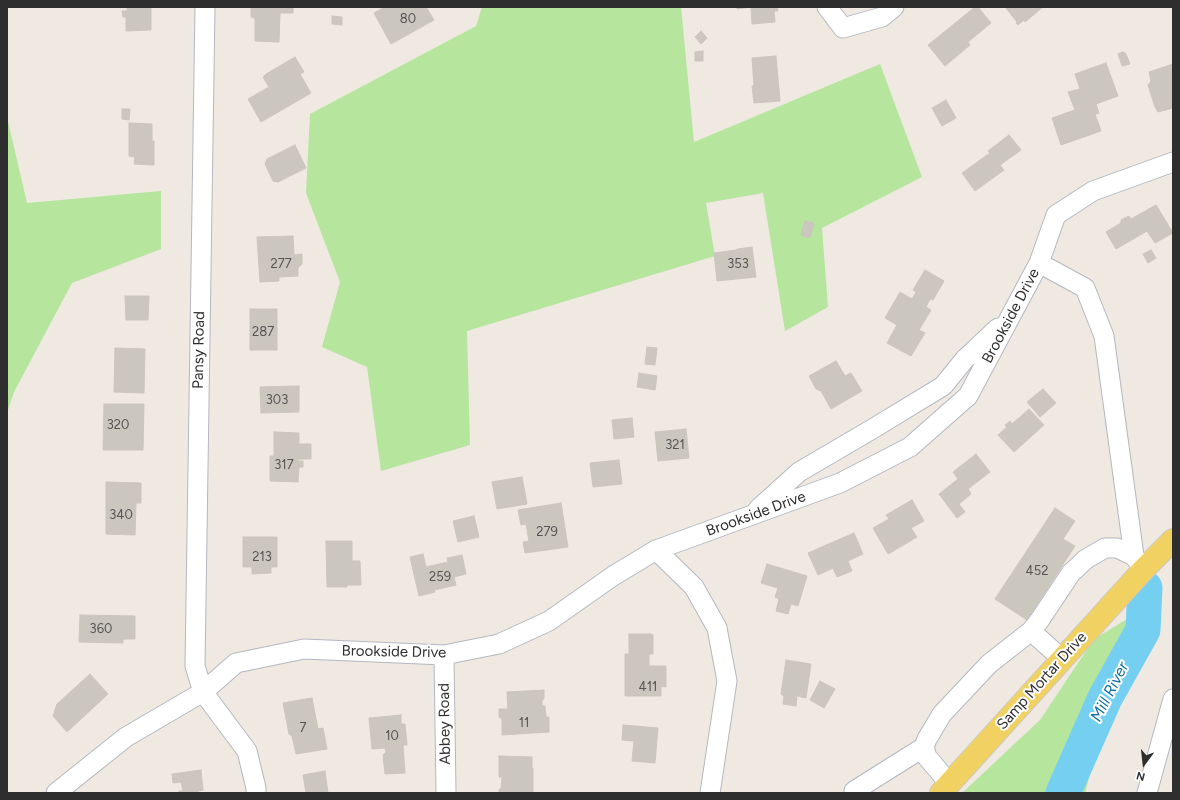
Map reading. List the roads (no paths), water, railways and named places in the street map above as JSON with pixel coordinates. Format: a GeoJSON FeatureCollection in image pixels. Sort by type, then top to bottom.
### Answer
{"type":"FeatureCollection","features":[{"type":"Feature","properties":{"kind":"main road"},"geometry":{"type":"LineString","coordinates":[[1142,563],[1172,541]]}},
{"type":"Feature","properties":{"kind":"main road","name":"Samp Mortar Drive"},"geometry":{"type":"LineString","coordinates":[[945,788],[1062,659],[1142,563]]}},
{"type":"Feature","properties":{"kind":"street","name":"Pansy Road"},"geometry":{"type":"LineString","coordinates":[[205,7],[195,666],[203,692],[247,751],[256,793]]}},
{"type":"Feature","properties":{"kind":"street"},"geometry":{"type":"LineString","coordinates":[[828,7],[843,28],[882,17],[894,7]]}},
{"type":"Feature","properties":{"kind":"street"},"geometry":{"type":"LineString","coordinates":[[1039,263],[1056,216],[1093,191],[1173,162]]}},
{"type":"Feature","properties":{"kind":"street","name":"Brookside Drive"},"geometry":{"type":"LineString","coordinates":[[56,793],[126,737],[203,692],[236,663],[304,649],[444,655],[499,644],[549,621],[613,576],[656,550],[840,483],[910,447],[968,396],[1039,263],[1085,288],[1104,336],[1142,563]]}},
{"type":"Feature","properties":{"kind":"street"},"geometry":{"type":"LineString","coordinates":[[752,515],[799,472],[943,386],[965,359],[1011,316]]}},
{"type":"Feature","properties":{"kind":"street"},"geometry":{"type":"LineString","coordinates":[[945,788],[927,757],[924,747],[942,714],[989,664],[1031,631],[1071,573],[1086,559],[1105,548],[1117,548],[1142,563]]}},
{"type":"Feature","properties":{"kind":"street"},"geometry":{"type":"LineString","coordinates":[[656,550],[694,587],[717,628],[727,681],[710,793]]}},
{"type":"Feature","properties":{"kind":"street"},"geometry":{"type":"LineString","coordinates":[[1031,631],[1062,659]]}},
{"type":"Feature","properties":{"kind":"street","name":"Abbey Road"},"geometry":{"type":"LineString","coordinates":[[444,655],[446,793]]}},
{"type":"Feature","properties":{"kind":"street"},"geometry":{"type":"LineString","coordinates":[[1147,793],[1173,699]]}},
{"type":"Feature","properties":{"kind":"street"},"geometry":{"type":"LineString","coordinates":[[854,791],[924,747]]}},
{"type":"Feature","properties":{"kind":"waterway","name":"Mill River"},"geometry":{"type":"LineString","coordinates":[[1063,793],[1105,698],[1143,630],[1145,588]]}}]}
